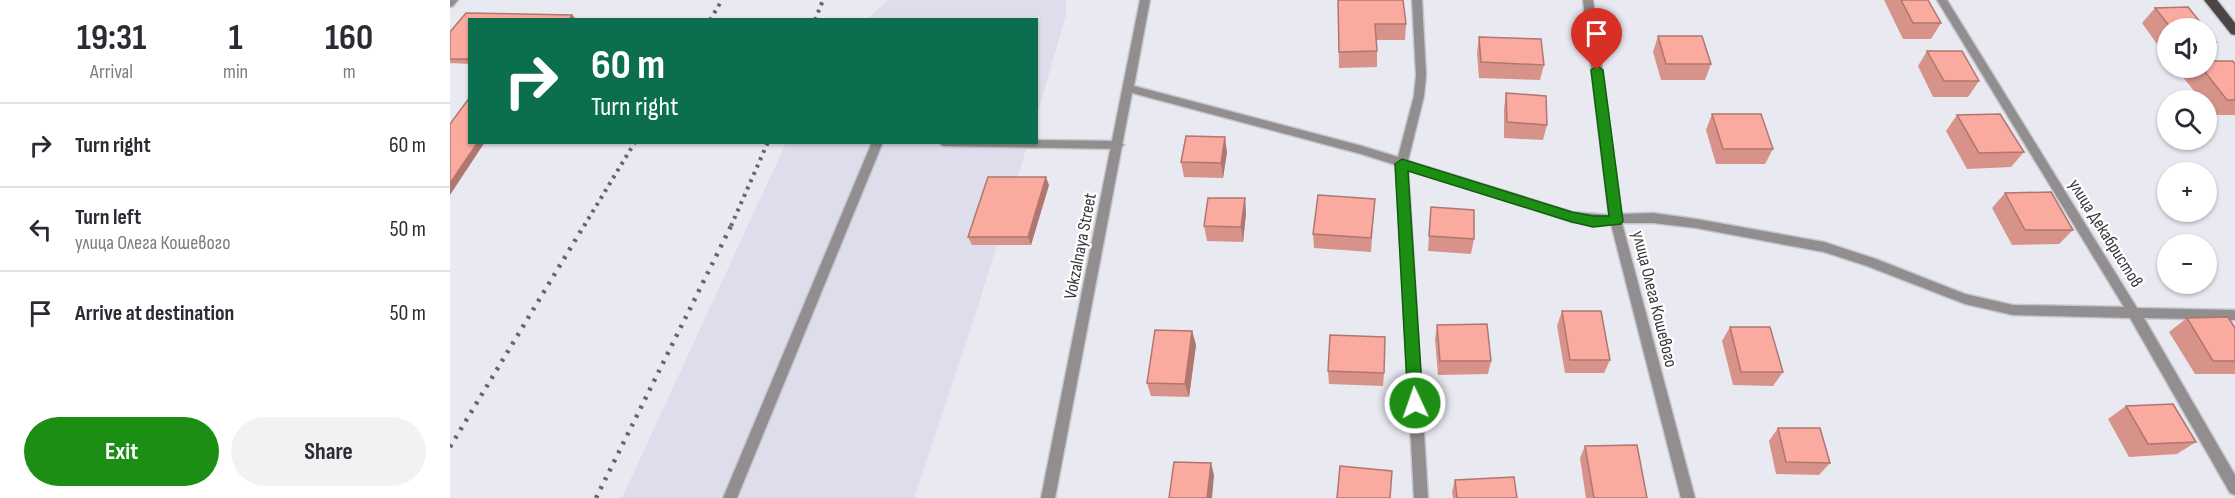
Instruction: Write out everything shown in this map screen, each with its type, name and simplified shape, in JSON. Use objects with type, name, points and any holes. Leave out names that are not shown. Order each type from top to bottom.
[{"type":"main road","points":[[2210,0],[2235,31]]},
{"type":"street","points":[[450,4],[453,0]]},
{"type":"street","name":"Vokzalnaya Street","points":[[1048,498],[1145,0]]},
{"type":"street","points":[[1417,0],[1421,75],[1419,96],[1402,164],[1421,498]]},
{"type":"street","name":"улица Олега Кошевого","points":[[1588,0],[1616,221],[1688,498]]},
{"type":"street","name":"улица Декабристов","points":[[1942,0],[2134,313],[2235,488]]},
{"type":"street","points":[[1128,88],[1362,150],[1593,222],[1637,217],[1753,232],[1826,248],[1881,265],[1967,300],[1991,307],[2013,310],[2235,315]]},
{"type":"street","points":[[730,498],[877,144]]},
{"type":"street","points":[[1038,144],[1118,145]]},
{"type":"shaded area","points":[[888,0],[1066,0],[1066,15],[1038,112],[1038,18],[868,18]]},
{"type":"shaded area","points":[[786,144],[1028,144],[979,303],[914,498],[622,498]]},
{"type":"building","points":[[1338,0],[1403,0],[1406,24],[1375,24],[1377,51],[1339,52]]},
{"type":"building","points":[[1901,0],[1928,0],[1941,23],[1913,23]]},
{"type":"building","points":[[2188,7],[2197,18],[2163,18],[2155,8]]},
{"type":"building","points":[[466,13],[572,15],[570,18],[468,18],[468,59],[450,59],[450,32]]},
{"type":"building","points":[[1658,36],[1702,36],[1711,64],[1666,64]]},
{"type":"building","points":[[1479,37],[1541,39],[1544,65],[1481,62]]},
{"type":"building","points":[[1927,51],[1962,51],[1979,81],[1944,81]]},
{"type":"building","points":[[2217,61],[2233,61],[2235,64],[2235,100],[2227,100],[2210,78],[2217,78]]},
{"type":"building","points":[[1506,93],[1546,96],[1547,125],[1507,122]]},
{"type":"building","points":[[468,100],[468,144],[477,144],[450,183],[450,124]]},
{"type":"building","points":[[1712,114],[1761,114],[1773,149],[1723,149]]},
{"type":"building","points":[[2000,114],[2024,152],[1979,153],[1957,115]]},
{"type":"building","points":[[1186,136],[1225,137],[1221,163],[1181,162]]},
{"type":"building","points":[[988,177],[1046,177],[1028,237],[968,237]]},
{"type":"building","points":[[2051,192],[2073,230],[2025,230],[2005,193]]},
{"type":"building","points":[[1318,195],[1375,199],[1371,238],[1313,234]]},
{"type":"building","points":[[1208,198],[1245,198],[1241,227],[1204,226]]},
{"type":"building","points":[[1431,207],[1474,210],[1474,239],[1429,236]]},
{"type":"building","points":[[1562,311],[1601,311],[1610,360],[1570,360]]},
{"type":"building","points":[[2228,317],[2235,328],[2235,361],[2213,361],[2187,318]]},
{"type":"building","points":[[1487,324],[1491,361],[1440,361],[1437,325]]},
{"type":"building","points":[[1730,327],[1770,327],[1783,372],[1741,372]]},
{"type":"building","points":[[1155,330],[1192,331],[1185,384],[1147,383]]},
{"type":"building","points":[[1330,335],[1385,337],[1384,373],[1328,371]]},
{"type":"building","points":[[2173,404],[2196,442],[2148,444],[2126,406]]},
{"type":"building","points":[[1778,428],[1820,428],[1830,463],[1786,462]]},
{"type":"building","points":[[1637,445],[1647,498],[1594,498],[1585,446]]},
{"type":"building","points":[[1174,462],[1211,463],[1207,498],[1169,498]]},
{"type":"building","points":[[1340,466],[1392,471],[1390,498],[1337,498]]},
{"type":"building","points":[[1514,477],[1517,498],[1457,498],[1455,480]]},
{"type":"railway","points":[[711,18],[722,0]]},
{"type":"railway","points":[[816,18],[823,0]]},
{"type":"railway","points":[[584,226],[634,144]]},
{"type":"railway","points":[[731,226],[767,144]]},
{"type":"railway","points":[[450,447],[585,224]]},
{"type":"railway","points":[[596,498],[732,224]]},
{"type":"route","points":[[1415,403],[1402,164],[1572,217],[1593,222],[1616,221],[1597,70]]}]
